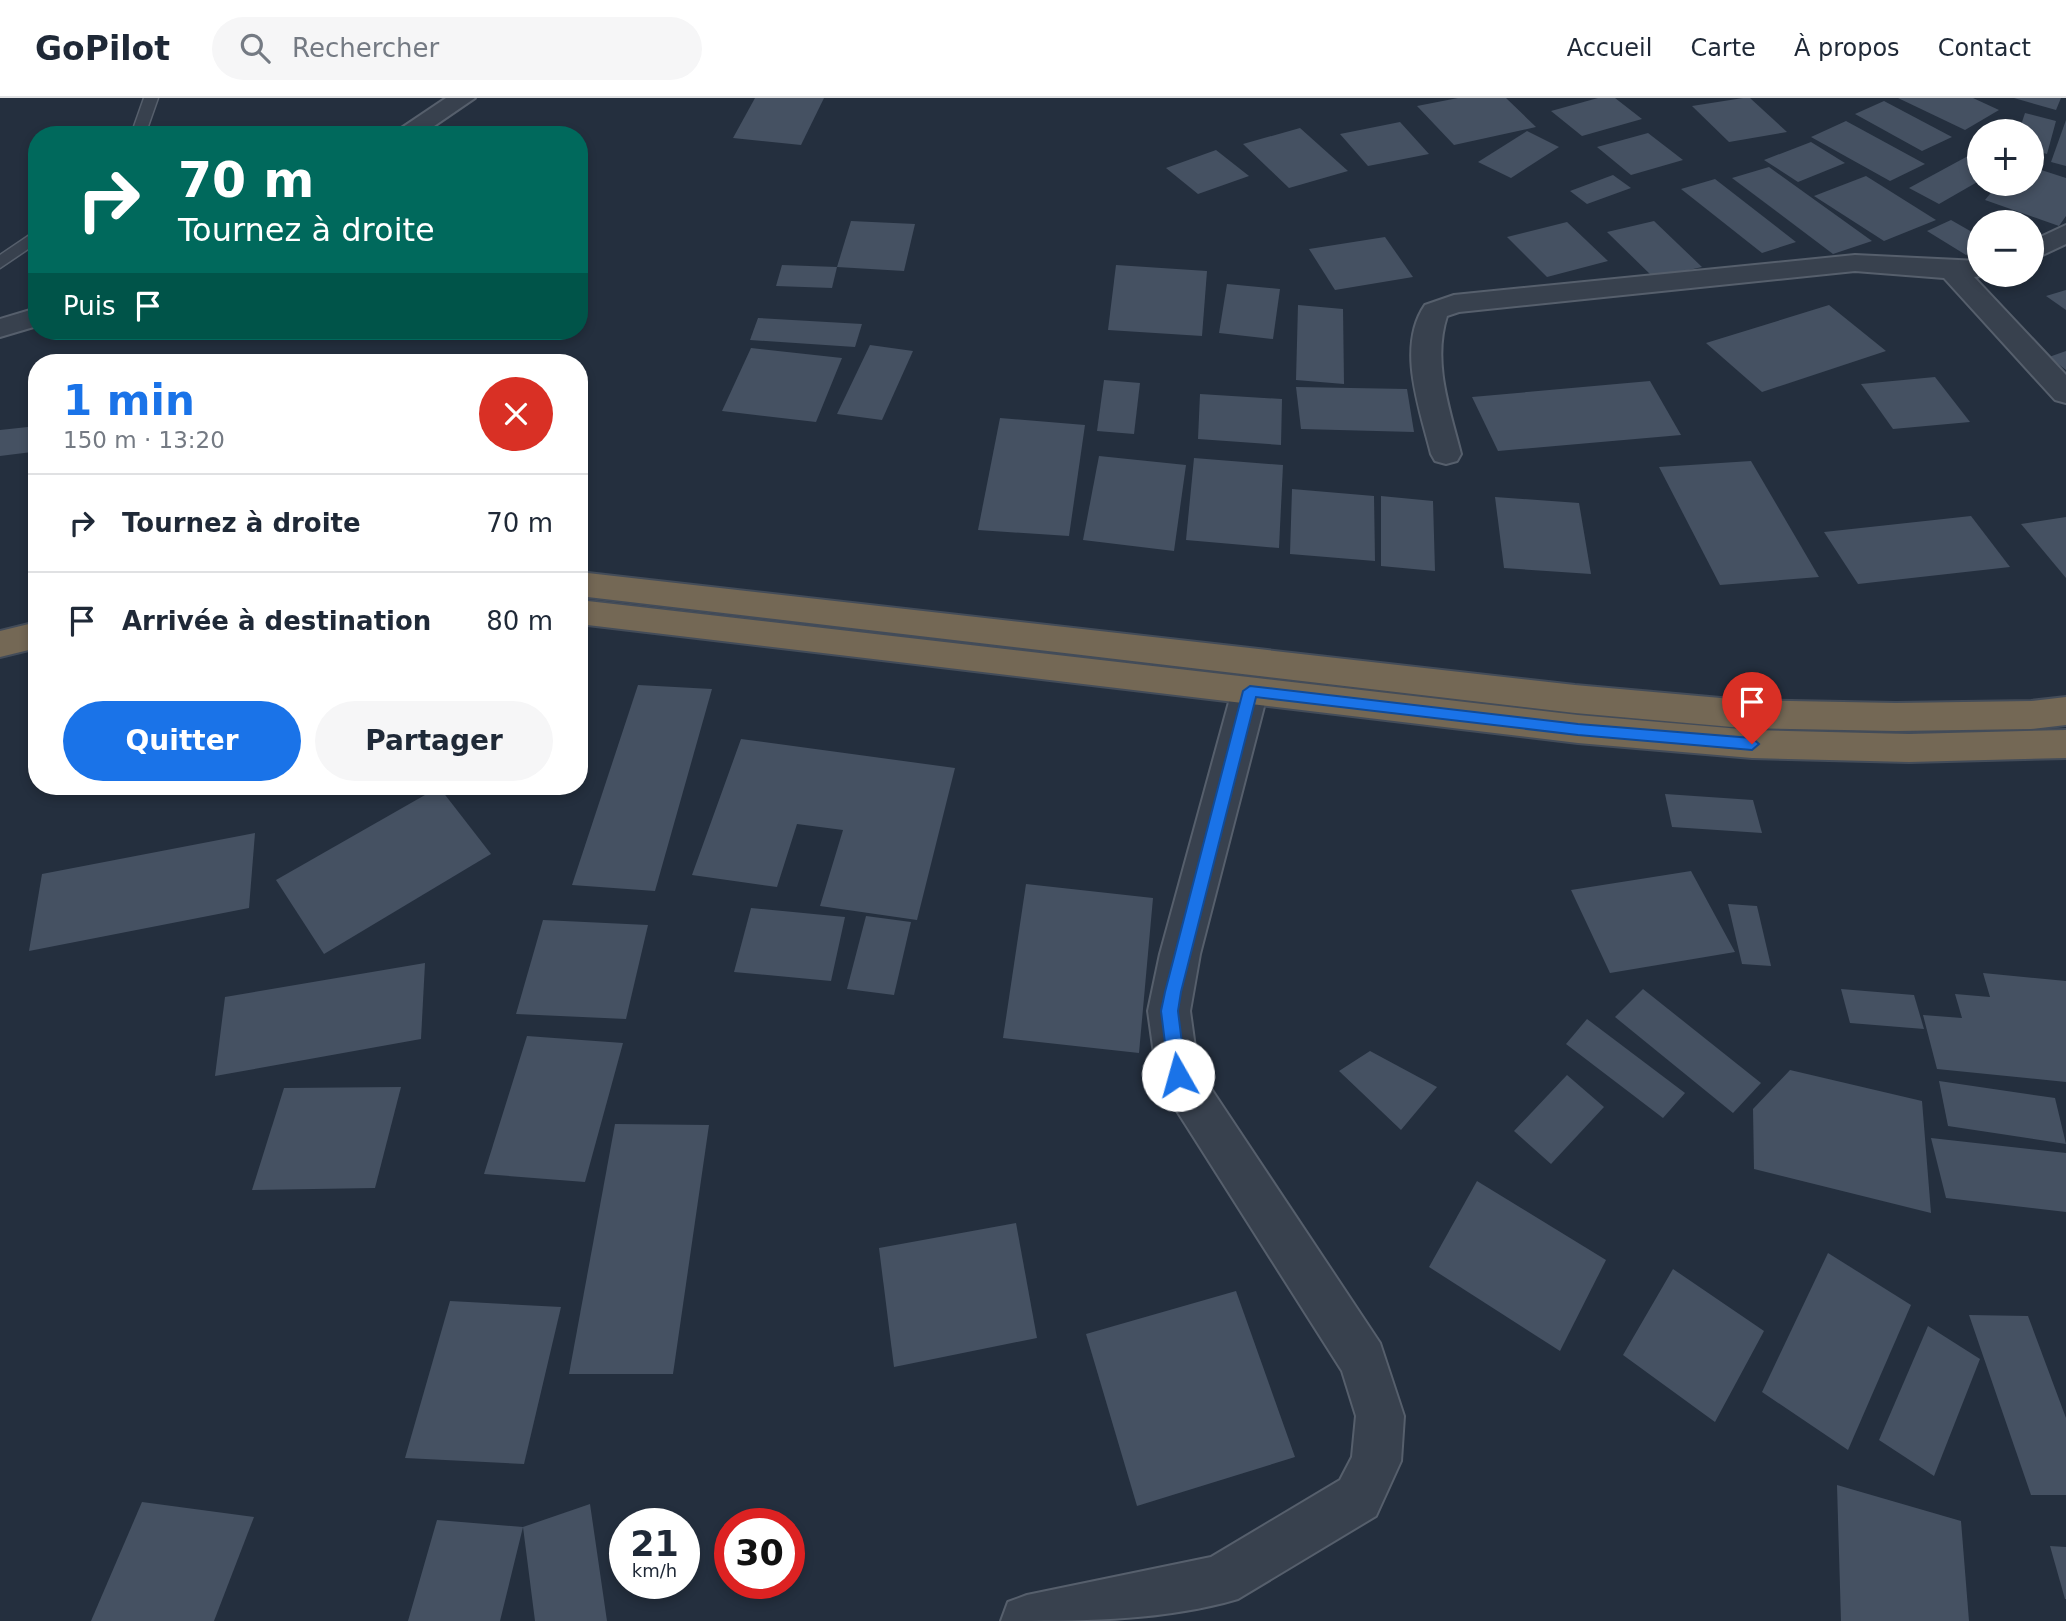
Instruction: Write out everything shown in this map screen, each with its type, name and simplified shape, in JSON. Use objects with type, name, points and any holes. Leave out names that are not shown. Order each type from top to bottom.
[{"type":"highway","points":[[588,585],[1250,691],[1578,729],[1752,744],[1909,748],[2066,744]]},
{"type":"highway","points":[[0,618],[28,612]]},
{"type":"highway","points":[[588,613],[895,634],[1743,714],[1896,717],[2031,715],[2066,711]]},
{"type":"highway","points":[[0,644],[28,637]]},
{"type":"street","points":[[418,126],[463,98]]},
{"type":"street","points":[[2044,245],[2066,233]]},
{"type":"street","points":[[1446,454],[1427,365],[1427,329],[1435,311],[1454,304],[1855,263],[1966,270],[2066,393]]},
{"type":"street","points":[[0,328],[28,320]]},
{"type":"street","points":[[1027,1621],[1220,1581],[1358,1497],[1376,1461],[1380,1416],[1363,1360],[1178,1075],[1170,1011],[1180,954],[1250,691]]},
{"type":"lane","points":[[141,126],[151,98]]},
{"type":"lane","points":[[0,262],[28,242]]},
{"type":"building","points":[[755,98],[824,98],[801,145],[733,138]]},
{"type":"building","points":[[1458,98],[1506,98],[1536,127],[1454,145],[1417,106]]},
{"type":"building","points":[[1598,98],[1615,98],[1642,119],[1582,136],[1551,111]]},
{"type":"building","points":[[1750,98],[1787,132],[1729,142],[1692,106]]},
{"type":"building","points":[[1898,98],[1973,98],[1999,110],[1984,119],[1967,119],[1965,130]]},
{"type":"building","points":[[2014,98],[2061,98],[2056,110]]},
{"type":"building","points":[[1884,101],[1952,137],[1922,151],[1855,114]]},
{"type":"building","points":[[2025,113],[2056,121],[2047,154],[2044,153],[2044,119],[2023,119]]},
{"type":"building","points":[[2066,120],[2066,166],[2051,162]]},
{"type":"building","points":[[1846,121],[1925,164],[1890,181],[1811,137]]},
{"type":"building","points":[[1400,122],[1429,154],[1368,166],[1340,134]]},
{"type":"building","points":[[1300,128],[1348,171],[1289,188],[1243,144]]},
{"type":"building","points":[[1527,131],[1559,147],[1511,178],[1478,162]]},
{"type":"building","points":[[1648,133],[1683,160],[1631,175],[1597,147]]},
{"type":"building","points":[[1811,142],[1845,163],[1798,182],[1764,160]]},
{"type":"building","points":[[1216,150],[1249,176],[1198,194],[1166,168]]},
{"type":"building","points":[[1967,157],[1967,188],[1939,204],[1909,188]]},
{"type":"building","points":[[1769,167],[1872,241],[1833,254],[1732,178]]},
{"type":"building","points":[[2044,171],[2066,178],[2066,216],[2059,226],[2044,221],[2044,210],[2013,210],[1985,200],[1988,196],[2044,196]]},
{"type":"building","points":[[1613,175],[1631,188],[1587,204],[1570,191]]},
{"type":"building","points":[[1866,176],[1936,220],[1884,241],[1814,196]]},
{"type":"building","points":[[1715,179],[1796,242],[1762,253],[1681,189]]},
{"type":"building","points":[[1951,220],[1967,229],[1967,254],[1966,255],[1927,231]]},
{"type":"building","points":[[851,221],[915,224],[904,271],[837,267]]},
{"type":"building","points":[[1654,221],[1702,267],[1654,278],[1607,232]]},
{"type":"building","points":[[1567,222],[1608,261],[1547,277],[1507,237]]},
{"type":"building","points":[[1385,237],[1413,277],[1335,290],[1309,249]]},
{"type":"building","points":[[782,265],[837,267],[832,288],[776,286]]},
{"type":"building","points":[[1116,265],[1207,271],[1202,336],[1108,330]]},
{"type":"building","points":[[1227,284],[1280,289],[1273,339],[1219,333]]},
{"type":"building","points":[[2066,290],[2066,310],[2046,296]]},
{"type":"building","points":[[1298,305],[1343,309],[1344,384],[1296,380]]},
{"type":"building","points":[[1829,305],[1886,351],[1762,392],[1706,343]]},
{"type":"building","points":[[758,318],[862,324],[855,347],[750,340]]},
{"type":"building","points":[[870,345],[913,351],[882,420],[837,414]]},
{"type":"building","points":[[751,348],[842,358],[816,422],[722,411]]},
{"type":"building","points":[[2066,351],[2066,370],[2049,357]]},
{"type":"building","points":[[1935,377],[1970,422],[1893,429],[1861,384]]},
{"type":"building","points":[[1104,380],[1140,383],[1134,434],[1097,431]]},
{"type":"building","points":[[1650,381],[1681,435],[1498,451],[1472,397]]},
{"type":"building","points":[[1296,387],[1407,389],[1414,432],[1301,429]]},
{"type":"building","points":[[1200,394],[1282,399],[1281,445],[1198,439]]},
{"type":"building","points":[[1000,418],[1085,425],[1069,536],[978,530]]},
{"type":"building","points":[[28,427],[28,452],[0,456],[0,430]]},
{"type":"building","points":[[1099,456],[1186,465],[1174,551],[1083,540]]},
{"type":"building","points":[[1194,458],[1283,465],[1279,548],[1186,540]]},
{"type":"building","points":[[1751,461],[1819,577],[1720,585],[1659,467]]},
{"type":"building","points":[[1292,489],[1374,496],[1375,561],[1290,554]]},
{"type":"building","points":[[1381,496],[1433,501],[1435,571],[1381,566]]},
{"type":"building","points":[[1495,497],[1579,503],[1591,574],[1504,568]]},
{"type":"building","points":[[1971,516],[2010,567],[1858,584],[1824,532]]},
{"type":"building","points":[[2066,517],[2066,578],[2021,524]]},
{"type":"building","points":[[638,685],[712,689],[655,891],[572,885]]},
{"type":"building","points":[[741,739],[955,768],[917,920],[820,906],[843,830],[797,824],[777,887],[692,875]]},
{"type":"building","points":[[1665,794],[1753,800],[1762,833],[1672,827]]},
{"type":"building","points":[[425,795],[445,795],[491,854],[324,954],[276,880]]},
{"type":"building","points":[[255,833],[249,908],[29,951],[42,874]]},
{"type":"building","points":[[1691,871],[1735,952],[1610,973],[1571,890]]},
{"type":"building","points":[[1026,884],[1153,898],[1139,1053],[1003,1038]]},
{"type":"building","points":[[1728,904],[1757,906],[1771,966],[1742,964]]},
{"type":"building","points":[[751,908],[845,917],[831,981],[734,972]]},
{"type":"building","points":[[866,916],[911,922],[894,995],[847,989]]},
{"type":"building","points":[[543,920],[648,925],[626,1019],[516,1014]]},
{"type":"building","points":[[425,963],[421,1039],[215,1076],[225,997]]},
{"type":"building","points":[[1983,973],[2066,981],[2066,1082],[1937,1069],[1923,1015],[1962,1018],[1955,994],[1990,997]]},
{"type":"building","points":[[1643,989],[1761,1083],[1733,1113],[1615,1017]]},
{"type":"building","points":[[1841,989],[1914,995],[1924,1029],[1850,1023]]},
{"type":"building","points":[[1587,1019],[1685,1093],[1663,1118],[1566,1044]]},
{"type":"building","points":[[527,1036],[623,1043],[585,1182],[484,1174]]},
{"type":"building","points":[[1370,1051],[1437,1087],[1401,1130],[1339,1071]]},
{"type":"building","points":[[1790,1070],[1922,1101],[1931,1213],[1754,1169],[1753,1109]]},
{"type":"building","points":[[1567,1075],[1604,1107],[1551,1164],[1514,1131]]},
{"type":"building","points":[[1939,1081],[2055,1098],[2066,1144],[1948,1126]]},
{"type":"building","points":[[401,1087],[375,1188],[252,1190],[284,1088]]},
{"type":"building","points":[[615,1124],[709,1125],[673,1374],[569,1374]]},
{"type":"building","points":[[1931,1138],[2066,1153],[2066,1212],[1946,1198]]},
{"type":"building","points":[[1477,1181],[1606,1260],[1560,1351],[1429,1267]]},
{"type":"building","points":[[1016,1223],[1037,1338],[894,1367],[879,1248]]},
{"type":"building","points":[[1828,1253],[1911,1305],[1848,1450],[1762,1392]]},
{"type":"building","points":[[1673,1269],[1764,1331],[1715,1422],[1623,1355]]},
{"type":"building","points":[[1236,1291],[1295,1457],[1137,1506],[1086,1334]]},
{"type":"building","points":[[450,1301],[561,1307],[524,1464],[405,1458]]},
{"type":"building","points":[[1969,1315],[2028,1316],[2066,1418],[2066,1495],[2031,1495]]},
{"type":"building","points":[[1928,1326],[1980,1359],[1934,1476],[1879,1440]]},
{"type":"building","points":[[1837,1485],[1961,1521],[1969,1621],[1841,1621]]},
{"type":"building","points":[[142,1502],[254,1517],[214,1621],[91,1621]]},
{"type":"building","points":[[590,1504],[607,1621],[535,1621],[523,1527]]},
{"type":"building","points":[[437,1520],[523,1527],[500,1621],[408,1621]]},
{"type":"building","points":[[2050,1546],[2066,1547],[2066,1599],[2065,1599]]},
{"type":"route","points":[[1178,1075],[1170,1011],[1180,954],[1250,691],[1578,729],[1752,744]]}]
